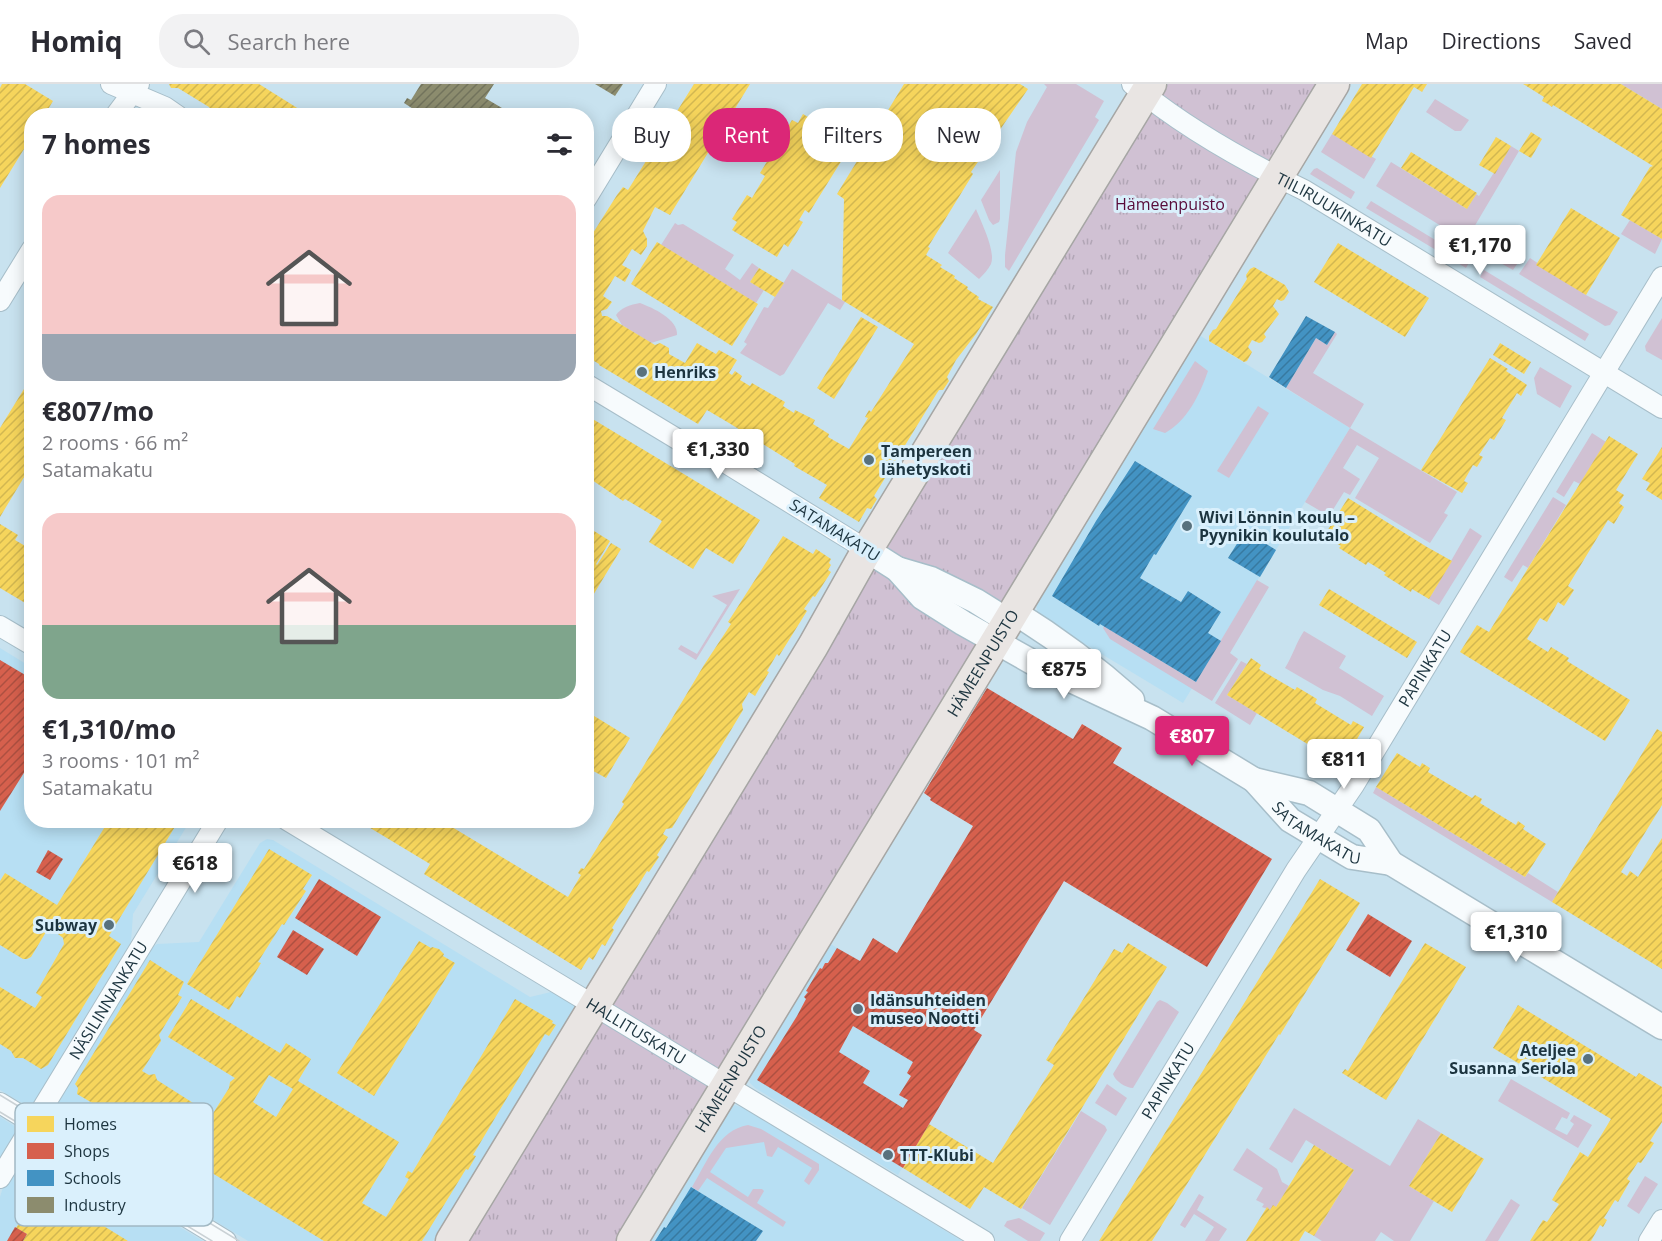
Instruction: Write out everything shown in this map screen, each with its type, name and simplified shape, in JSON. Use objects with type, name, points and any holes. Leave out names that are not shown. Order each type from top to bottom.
[{"type":"main road","name":"HÄMEENPUISTO","points":[[632,1241],[1334,84]]},
{"type":"main road","points":[[451,1241],[813,646],[867,550],[1142,87]]},
{"type":"street","points":[[111,84],[135,88],[166,108]]},
{"type":"street","points":[[594,187],[656,84]]},
{"type":"street","name":"TIILIRUUKINKATU","points":[[1142,87],[1159,107],[1304,190],[1662,408]]},
{"type":"street","points":[[121,108],[135,88]]},
{"type":"street","points":[[0,301],[24,262]]},
{"type":"street","name":"PAPINKATU","points":[[1070,1241],[1296,870],[1354,784],[1662,277]]},
{"type":"street","name":"SATAMAKATU","points":[[594,389],[687,445],[713,455],[897,569],[922,597],[1006,625],[1049,634],[1098,669],[1152,718]]},
{"type":"street","name":"SATAMAKATU","points":[[1006,625],[1032,662],[1152,718],[1254,780],[1290,820],[1352,857],[1392,863],[1662,1026]]},
{"type":"street","points":[[0,626],[24,640]]},
{"type":"street","name":"SATAMAKATU","points":[[1254,780],[1309,793],[1369,830],[1392,863]]},
{"type":"street","name":"NÄSILINNANKATU","points":[[46,1103],[213,828]]},
{"type":"street","name":"HALLITUSKATU","points":[[300,828],[984,1241]]},
{"type":"street","points":[[0,1103],[15,1113]]},
{"type":"street","name":"NÄSILINNANKATU","points":[[0,1178],[15,1153]]},
{"type":"street","points":[[1649,1241],[1662,1220]]},
{"type":"street","points":[[201,1226],[226,1241]]},
{"type":"shaded area","name":"Wivi Lönnin koulu – Pyynikin koulutalo","points":[[1199,335],[1350,428],[1183,703],[1045,620],[1039,616],[1036,606]]},
{"type":"shaded area","points":[[0,648],[24,663],[24,828],[186,828],[133,914],[131,942],[63,1053],[64,1060],[38,1103],[22,1103],[0,1090]]},
{"type":"shaded area","points":[[267,839],[273,840],[530,997],[551,992],[577,1009],[566,1034],[553,1042],[433,1241],[248,1241],[213,1220],[213,1103],[54,1103],[76,1067],[81,1065],[153,947],[157,944],[199,942],[260,843]]},
{"type":"shaded area","points":[[829,943],[982,1035],[898,1175],[750,1083],[749,1077]]},
{"type":"shaded area","points":[[735,1105],[962,1241],[649,1241],[729,1109]]},
{"type":"shaded area","points":[[0,1117],[15,1126],[15,1140],[0,1165]]},
{"type":"shaded area","points":[[15,1167],[15,1226],[178,1226],[203,1241],[0,1241],[0,1197]]},
{"type":"green space","points":[[1044,84],[1076,84],[1104,101],[1095,117],[1099,120],[1009,271],[1005,267],[1005,255],[1016,152],[1027,122],[1047,87]]},
{"type":"green space","name":"Hämeenpuisto","points":[[1168,84],[1318,84],[616,1241],[465,1241],[1141,124]]},
{"type":"green space","points":[[1621,84],[1662,84],[1662,109]]},
{"type":"green space","points":[[1435,99],[1469,120],[1461,131],[1455,131],[1426,112]]},
{"type":"green space","points":[[1332,134],[1376,159],[1364,179],[1321,152]]},
{"type":"green space","points":[[1511,146],[1519,151],[1467,239],[1479,247],[1477,248],[1376,186],[1391,162],[1467,209],[1476,194],[1479,196]]},
{"type":"green space","points":[[1317,168],[1355,192],[1351,199],[1310,174]]},
{"type":"green space","points":[[1000,170],[1000,219],[993,225],[981,200]]},
{"type":"green space","points":[[1371,201],[1470,261],[1466,268],[1366,208]]},
{"type":"green space","points":[[976,209],[987,236],[992,258],[990,266],[979,279],[948,253]]},
{"type":"green space","points":[[1630,220],[1662,239],[1655,254],[1621,234]]},
{"type":"green space","points":[[675,223],[683,224],[734,255],[725,269],[740,280],[752,263],[759,268],[750,282],[764,290],[756,303],[661,245]]},
{"type":"green space","points":[[1500,241],[1524,254],[1513,270],[1490,257]]},
{"type":"green space","points":[[1530,258],[1586,295],[1618,312],[1610,325],[1605,326],[1519,274]]},
{"type":"green space","points":[[792,269],[845,302],[840,310],[828,303],[784,374],[780,376],[740,353],[747,344],[744,342],[764,307],[768,308]]},
{"type":"green space","points":[[1484,270],[1589,334],[1585,341],[1480,277]]},
{"type":"green space","points":[[640,303],[669,319],[677,335],[651,343],[622,325],[616,315],[626,307]]},
{"type":"green space","points":[[1662,318],[1662,360],[1646,351],[1645,346]]},
{"type":"green space","points":[[1335,332],[1337,334],[1313,373],[1364,404],[1350,428],[1286,388],[1316,338],[1327,345]]},
{"type":"green space","points":[[1195,361],[1208,371],[1192,406],[1173,428],[1165,433],[1153,429]]},
{"type":"green space","points":[[1540,367],[1572,386],[1560,408],[1537,394],[1534,378]]},
{"type":"green space","points":[[1258,406],[1269,413],[1229,478],[1217,471]]},
{"type":"green space","points":[[1350,428],[1457,492],[1444,513],[1448,515],[1430,543],[1355,498],[1379,458],[1357,445],[1343,468],[1360,479],[1350,495],[1344,492],[1329,516],[1305,502]]},
{"type":"green space","points":[[1592,433],[1606,442],[1580,484],[1574,481],[1564,497],[1556,492]]},
{"type":"green space","points":[[1553,497],[1566,505],[1528,568],[1523,565],[1512,582],[1504,577]]},
{"type":"green space","points":[[1470,528],[1482,536],[1439,605],[1429,599]]},
{"type":"green space","points":[[1257,580],[1269,587],[1230,653],[1238,659],[1212,701],[1110,639],[1103,628],[1104,626],[1196,682]]},
{"type":"green space","points":[[740,589],[696,660],[678,649],[681,645],[697,654],[727,605],[712,596]]},
{"type":"green space","points":[[1304,631],[1346,656],[1339,668],[1384,696],[1372,716],[1340,696],[1323,690],[1285,668]]},
{"type":"green space","points":[[1241,661],[1247,664],[1227,695],[1257,713],[1250,725],[1215,703]]},
{"type":"green space","points":[[1376,787],[1525,877],[1528,873],[1558,892],[1552,902],[1373,793]]},
{"type":"green space","points":[[1160,1000],[1179,1012],[1133,1088],[1127,1087],[1118,1082],[1113,1074]]},
{"type":"green space","points":[[1511,1079],[1570,1113],[1567,1119],[1562,1117],[1555,1129],[1567,1135],[1574,1124],[1570,1121],[1574,1115],[1592,1125],[1578,1148],[1498,1101]]},
{"type":"green space","points":[[1107,1084],[1127,1098],[1116,1116],[1095,1103]]},
{"type":"green space","points":[[1294,1108],[1390,1166],[1418,1119],[1441,1133],[1409,1186],[1434,1201],[1410,1241],[1394,1241],[1381,1232],[1375,1241],[1322,1241],[1314,1236],[1354,1170],[1306,1140],[1292,1163],[1269,1149]]},
{"type":"green space","points":[[1081,1111],[1105,1126],[1107,1130],[1050,1225],[1022,1208]]},
{"type":"green space","points":[[748,1125],[761,1129],[819,1164],[819,1170],[809,1185],[804,1181],[812,1168],[778,1147],[772,1157],[767,1156],[764,1142],[726,1148],[710,1172],[748,1197],[753,1189],[762,1189],[764,1191],[757,1203],[786,1222],[783,1227],[707,1178],[698,1191],[692,1187],[721,1141],[738,1128]]},
{"type":"green space","points":[[1247,1148],[1277,1169],[1282,1182],[1289,1186],[1276,1207],[1270,1210],[1262,1207],[1264,1204],[1256,1200],[1263,1188],[1233,1170]]},
{"type":"green space","points":[[1645,1176],[1658,1184],[1639,1214],[1627,1206]]},
{"type":"green space","points":[[1199,1194],[1204,1197],[1197,1210],[1227,1229],[1219,1241],[1205,1241],[1214,1227],[1194,1214],[1185,1228],[1180,1225]]},
{"type":"green space","points":[[1511,1199],[1520,1205],[1498,1241],[1485,1241]]},
{"type":"green space","points":[[1019,1218],[1045,1233],[1040,1241],[1028,1241],[1004,1226],[1007,1221]]},
{"type":"building: Homes","points":[[2,84],[25,84],[53,101],[49,108],[24,108],[24,149],[0,188],[0,88]]},
{"type":"building: Homes","points":[[169,84],[259,84],[297,108],[210,108],[178,88],[171,88]]},
{"type":"building: Homes","points":[[694,84],[750,84],[735,108],[703,108],[703,161],[670,215],[655,207],[643,231],[647,239],[647,246],[641,255],[632,249],[622,265],[631,270],[625,282],[615,276],[603,296],[612,302],[607,309],[601,311],[602,316],[607,316],[655,345],[660,343],[669,348],[669,354],[685,363],[697,343],[716,354],[719,350],[737,360],[729,373],[732,375],[735,371],[742,376],[740,380],[750,386],[752,383],[785,402],[783,406],[794,413],[795,410],[815,420],[813,424],[829,434],[828,437],[849,449],[868,418],[865,417],[869,410],[871,412],[914,344],[842,300],[844,199],[837,194],[856,162],[903,162],[903,108],[889,108],[904,84],[1020,84],[1028,89],[1001,128],[1001,108],[915,108],[915,162],[978,162],[971,172],[973,174],[928,247],[930,248],[926,255],[968,287],[967,289],[979,297],[978,299],[993,307],[956,360],[947,377],[949,381],[943,390],[937,393],[874,496],[877,499],[871,509],[867,508],[859,522],[819,498],[827,485],[729,423],[707,410],[698,424],[594,361],[594,231],[623,187],[628,190],[645,162],[691,162],[691,108],[679,108]]},
{"type":"building: Homes","points":[[1362,84],[1427,84],[1422,92],[1414,87],[1371,158],[1332,134]]},
{"type":"building: Homes","points":[[1523,84],[1621,84],[1662,109],[1662,239],[1621,215],[1650,167],[1653,166],[1553,105],[1552,107],[1542,101],[1544,97]]},
{"type":"building: Homes","points":[[802,116],[802,162],[841,162],[809,213],[805,210],[799,220],[803,222],[788,247],[784,244],[777,257],[732,230],[737,222],[732,219],[747,195],[752,198],[765,176],[760,173],[767,162],[790,162],[790,123],[792,120],[798,123]]},
{"type":"building: Homes","points":[[1531,132],[1542,139],[1531,158],[1519,151]]},
{"type":"building: Homes","points":[[1496,137],[1511,146],[1495,174],[1479,165]]},
{"type":"building: Homes","points":[[1411,152],[1477,193],[1467,209],[1401,168]]},
{"type":"building: Homes","points":[[1571,208],[1620,238],[1586,295],[1536,265]]},
{"type":"building: Homes","points":[[657,242],[758,304],[732,346],[631,284]]},
{"type":"building: Homes","points":[[1338,243],[1429,298],[1405,337],[1314,282]]},
{"type":"building: Homes","points":[[1254,267],[1285,285],[1289,292],[1284,300],[1277,299],[1273,306],[1279,314],[1264,334],[1266,337],[1262,342],[1252,340],[1248,347],[1252,352],[1244,362],[1209,341],[1209,336],[1216,329],[1247,279],[1246,275]]},
{"type":"building: Homes","points":[[759,268],[784,283],[775,297],[750,282]]},
{"type":"building: Homes","points":[[861,317],[878,327],[834,399],[817,388]]},
{"type":"building: Homes","points":[[1500,343],[1531,362],[1524,374],[1493,355]]},
{"type":"building: Homes","points":[[1490,358],[1527,385],[1521,396],[1517,393],[1502,418],[1506,420],[1494,440],[1490,438],[1479,455],[1483,457],[1477,467],[1473,465],[1464,481],[1468,483],[1462,493],[1421,470]]},
{"type":"building: Homes","points":[[24,389],[24,477],[0,517],[0,428]]},
{"type":"building: Homes","points":[[594,420],[760,520],[733,564],[706,548],[693,569],[649,542],[662,521],[625,499],[623,501],[594,481]]},
{"type":"building: Homes","points":[[1609,436],[1638,454],[1616,490],[1624,495],[1619,503],[1624,507],[1614,524],[1608,520],[1568,586],[1574,590],[1564,606],[1558,602],[1547,622],[1540,618],[1527,639],[1548,652],[1551,647],[1569,658],[1567,661],[1630,700],[1605,741],[1460,652],[1477,625],[1489,632]]},
{"type":"building: Homes","points":[[1662,447],[1662,500],[1646,490],[1650,483],[1642,479]]},
{"type":"building: Homes","points":[[1348,498],[1452,561],[1429,599],[1412,589],[1411,592],[1368,562],[1366,565],[1324,536]]},
{"type":"building: Homes","points":[[0,524],[18,535],[15,540],[24,545],[24,602],[0,588]]},
{"type":"building: Homes","points":[[594,531],[610,541],[597,565],[611,543],[621,549],[594,594]]},
{"type":"building: Homes","points":[[783,536],[813,554],[816,549],[831,559],[828,570],[831,572],[815,597],[813,596],[804,609],[807,611],[779,656],[777,654],[755,696],[749,692],[742,704],[743,710],[672,828],[666,829],[663,834],[668,837],[657,855],[659,857],[649,872],[647,871],[612,928],[614,930],[605,946],[602,944],[593,960],[589,957],[581,970],[424,874],[430,864],[370,828],[454,828],[568,897],[581,875],[578,873],[581,868],[584,869],[624,804],[622,802],[731,624],[728,622]]},
{"type":"building: Homes","points":[[1329,589],[1417,642],[1407,658],[1319,605]]},
{"type":"building: Homes","points":[[1251,658],[1261,665],[1259,669],[1295,690],[1297,687],[1317,699],[1315,703],[1351,725],[1353,721],[1364,727],[1342,765],[1227,695]]},
{"type":"building: Homes","points":[[594,716],[630,738],[606,778],[594,771]]},
{"type":"building: Homes","points":[[1657,729],[1662,732],[1662,805],[1621,872],[1627,876],[1630,871],[1638,877],[1662,838],[1662,969],[1552,902]]},
{"type":"building: Homes","points":[[1397,753],[1420,767],[1422,763],[1430,768],[1428,772],[1472,798],[1475,795],[1482,799],[1480,803],[1516,825],[1518,821],[1525,826],[1523,829],[1546,844],[1525,877],[1376,787]]},
{"type":"building: Homes","points":[[104,828],[174,828],[109,936],[121,944],[48,1065],[41,1069],[23,1058],[15,1058],[11,1051],[0,1044],[0,987],[35,1008],[42,997],[36,993],[64,944],[63,938],[53,930],[46,932],[31,957],[27,959],[23,959],[0,945],[0,881],[5,873],[57,905]]},
{"type":"building: Homes","points":[[269,849],[312,875],[303,889],[306,891],[258,962],[261,963],[240,998],[237,996],[229,1010],[187,984]]},
{"type":"building: Homes","points":[[1320,879],[1360,903],[1280,1035],[1152,1241],[1099,1241]]},
{"type":"building: Homes","points":[[419,941],[431,948],[439,949],[444,954],[443,956],[455,963],[374,1096],[337,1073]]},
{"type":"building: Homes","points":[[1128,943],[1167,967],[1021,1209],[984,1187],[970,1209],[903,1168],[929,1124],[993,1163],[1054,1065],[1046,1060],[1114,949],[1122,953]]},
{"type":"building: Homes","points":[[1425,943],[1466,967],[1386,1100],[1342,1073],[1345,1069],[1348,1071]]},
{"type":"building: Homes","points":[[150,960],[184,982],[178,995],[182,997],[159,1035],[161,1041],[142,1071],[149,1075],[155,1074],[157,1080],[193,1103],[92,1103],[77,1094],[78,1088],[75,1084]]},
{"type":"building: Homes","points":[[191,999],[280,1053],[286,1043],[311,1059],[298,1081],[399,1142],[362,1203],[386,1217],[409,1179],[405,1177],[408,1171],[412,1173],[515,999],[553,1021],[552,1023],[556,1025],[549,1036],[545,1034],[473,1155],[476,1156],[468,1170],[466,1169],[422,1241],[324,1241],[213,1173],[213,1113],[229,1088],[230,1082],[235,1078],[168,1037]],"holes":[[[269,1075],[293,1089],[276,1117],[253,1102]]]},
{"type":"building: Homes","points":[[1518,1005],[1636,1077],[1639,1073],[1662,1087],[1662,1122],[1650,1141],[1654,1143],[1627,1179],[1630,1181],[1618,1202],[1615,1200],[1604,1218],[1607,1220],[1603,1227],[1600,1225],[1591,1241],[1530,1241],[1543,1220],[1547,1222],[1559,1204],[1552,1200],[1580,1152],[1588,1157],[1611,1119],[1493,1048]]},
{"type":"building: Homes","points":[[1441,1133],[1484,1159],[1452,1212],[1409,1186]]},
{"type":"building: Homes","points":[[1314,1145],[1354,1170],[1314,1236],[1305,1231],[1299,1241],[1246,1241],[1267,1207],[1270,1210],[1273,1205],[1276,1207]]},
{"type":"building: Homes","points":[[17,1226],[104,1226],[128,1241],[23,1241],[27,1234],[16,1228]]},
{"type":"building: Shops","points":[[0,660],[24,674],[24,773],[0,811]]},
{"type":"building: Shops","points":[[987,688],[1073,739],[1082,724],[1122,748],[1113,763],[1272,859],[1207,967],[1064,881],[974,1030],[982,1035],[903,1168],[757,1080],[797,1016],[806,999],[804,997],[808,992],[806,991],[820,968],[822,969],[825,963],[828,963],[837,948],[860,961],[873,938],[897,953],[973,826],[930,800],[931,798],[924,793]],"holes":[[[853,1026],[913,1062],[907,1073],[911,1076],[899,1095],[908,1100],[903,1108],[863,1083],[870,1071],[839,1052]]]},
{"type":"building: Shops","points":[[48,850],[63,859],[50,880],[36,872]]},
{"type":"building: Shops","points":[[319,879],[381,917],[357,956],[295,918]]},
{"type":"building: Shops","points":[[1368,914],[1412,941],[1390,977],[1346,950]]},
{"type":"building: Shops","points":[[293,930],[324,949],[307,975],[277,957]]},
{"type":"building: Shops","points":[[15,1227],[27,1234],[23,1241],[7,1241]]},
{"type":"building: Schools","points":[[1306,316],[1335,332],[1327,345],[1316,338],[1286,388],[1269,377]]},
{"type":"building: Schools","points":[[1135,461],[1192,496],[1140,578],[1181,602],[1188,591],[1221,612],[1208,633],[1221,641],[1196,682],[1052,596]]},
{"type":"building: Schools","points":[[1245,531],[1276,550],[1260,577],[1228,558]]},
{"type":"building: Schools","points":[[691,1187],[763,1231],[756,1241],[655,1241],[664,1227],[666,1228]]},
{"type":"building: Industry","points":[[421,84],[494,84],[485,98],[502,108],[412,108],[404,103],[407,98],[411,100]]},
{"type":"building: Industry","points":[[595,84],[623,84],[615,96]]},
{"type":"tram line","points":[[0,1095],[15,1104]]},
{"type":"tram line","points":[[0,1112],[15,1121]]},
{"type":"tram line","points":[[213,1225],[239,1241]]},
{"type":"tram line","points":[[187,1226],[212,1241]]},
{"type":"place","name":"Henriks","points":[[642,372]]},
{"type":"place","name":"Tampereen lähetyskoti","points":[[869,460]]},
{"type":"place","name":"Wivi Lönnin koulu – Pyynikin koulutalo","points":[[1187,526]]},
{"type":"place","name":"Subway","points":[[109,925]]},
{"type":"place","name":"Idänsuhteiden museo Nootti","points":[[858,1009]]},
{"type":"place","name":"Ateljee Susanna Seriola","points":[[1588,1059]]},
{"type":"place","name":"TTT-Klubi","points":[[888,1155]]}]
